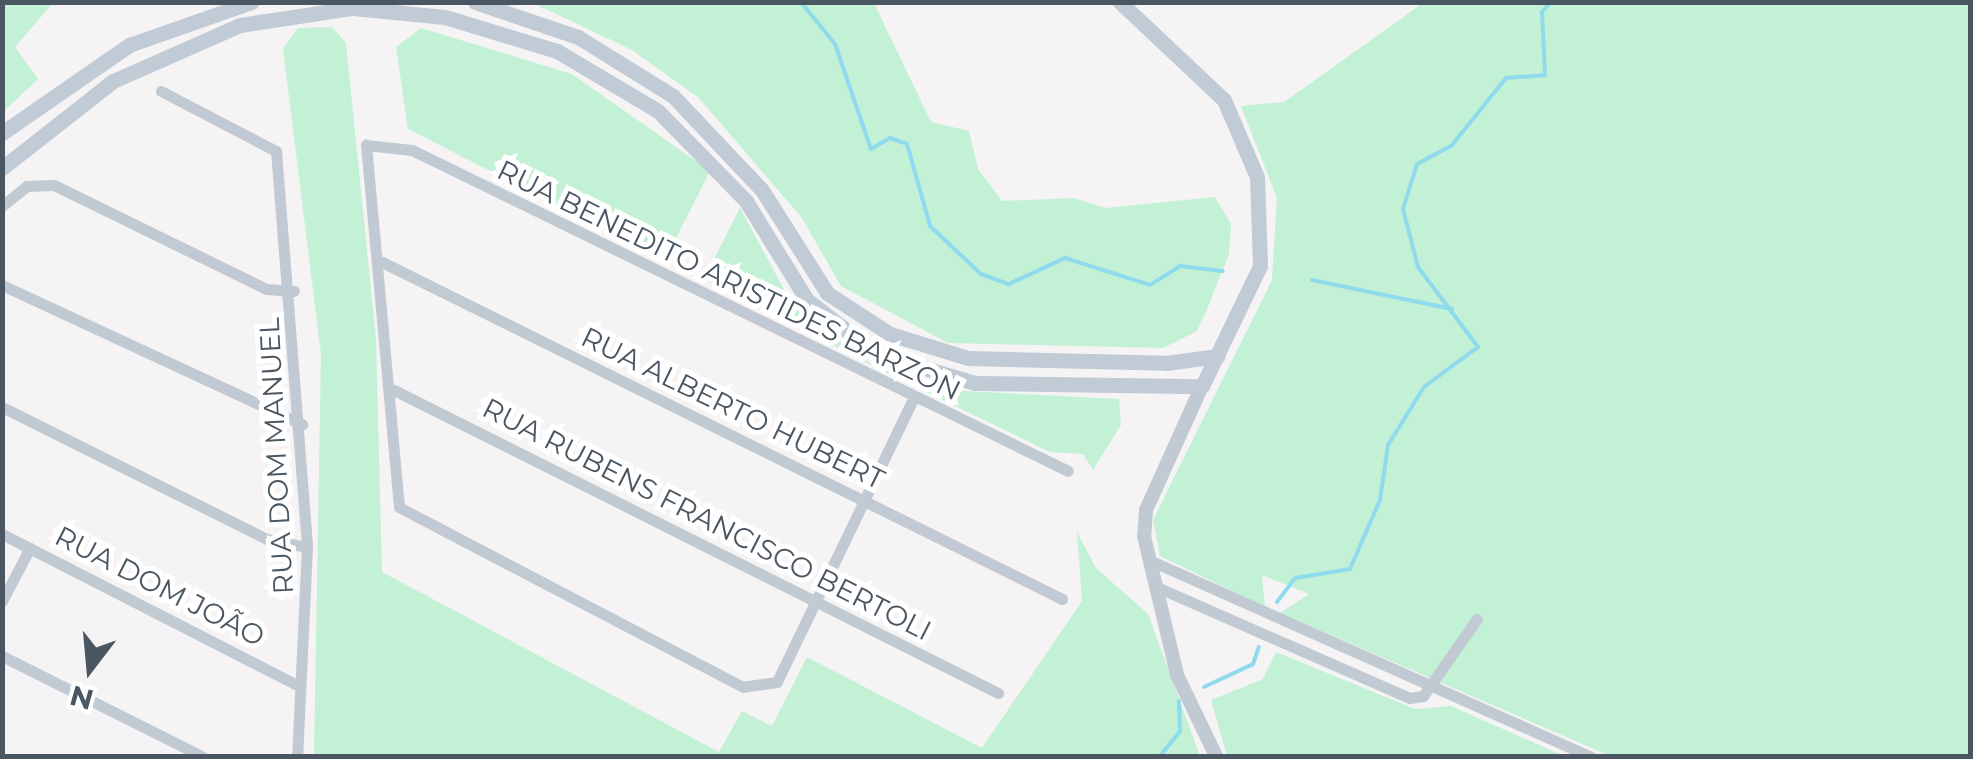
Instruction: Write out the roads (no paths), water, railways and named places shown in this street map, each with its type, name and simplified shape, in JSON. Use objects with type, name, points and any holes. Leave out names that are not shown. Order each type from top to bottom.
[{"type":"main road","points":[[474,2],[578,36],[673,96],[762,190],[827,293],[873,325],[938,354],[1166,363],[1218,356]]},
{"type":"main road","points":[[2,168],[112,81],[240,24],[352,5],[375,6],[500,30],[557,51],[658,111],[746,200],[807,300],[877,354],[975,383],[1163,389],[1202,386],[1260,266],[1258,177],[1224,100],[1120,2]]},
{"type":"main road","points":[[249,4],[261,20]]},
{"type":"main road","points":[[240,24],[249,4]]},
{"type":"main road","points":[[2,133],[129,45],[249,4]]},
{"type":"street","name":"RUA DOM MANUEL","points":[[161,91],[276,151],[294,291],[307,547],[306,656],[295,684],[297,756]]},
{"type":"street","name":"RUA BENEDITO ARISTIDES BARZON","points":[[382,262],[366,144],[412,150],[913,399],[1068,471]]},
{"type":"street","points":[[2,206],[38,183],[266,289],[294,291]]},
{"type":"street","points":[[382,262],[394,390],[396,496],[408,519],[743,687],[777,682],[913,399]]},
{"type":"street","name":"RUA ALBERTO HUBERT","points":[[382,262],[1062,600]]},
{"type":"street","points":[[2,285],[302,424]]},
{"type":"street","points":[[1163,389],[1166,363]]},
{"type":"street","points":[[1202,386],[1146,510],[1149,560],[1159,588],[1177,675],[1216,756]]},
{"type":"street","name":"RUA RUBENS FRANCISCO BERTOLI","points":[[394,390],[998,693]]},
{"type":"street","points":[[2,407],[267,539],[307,547]]},
{"type":"street","name":"RUA DOM JOÃO","points":[[2,534],[295,684]]},
{"type":"street","points":[[2,601],[30,548]]},
{"type":"street","points":[[1149,560],[1590,756]]},
{"type":"street","points":[[1159,588],[1410,698],[1430,687],[1476,619]]},
{"type":"street","points":[[2,656],[202,756]]},
{"type":"waterway","points":[[801,2],[835,44],[871,149],[890,138],[907,144],[930,226],[981,274],[1009,284],[1065,258],[1150,285],[1180,266],[1223,271]]},
{"type":"waterway","points":[[1277,602],[1295,578],[1350,569],[1380,500],[1388,445],[1424,387],[1478,347],[1418,267],[1403,209],[1417,164],[1452,145],[1506,78],[1545,75],[1542,12],[1551,2]]},
{"type":"waterway","points":[[1312,280],[1452,309]]},
{"type":"waterway","points":[[1204,687],[1253,664],[1259,647]]},
{"type":"waterway","points":[[1160,756],[1180,731],[1179,701]]}]
